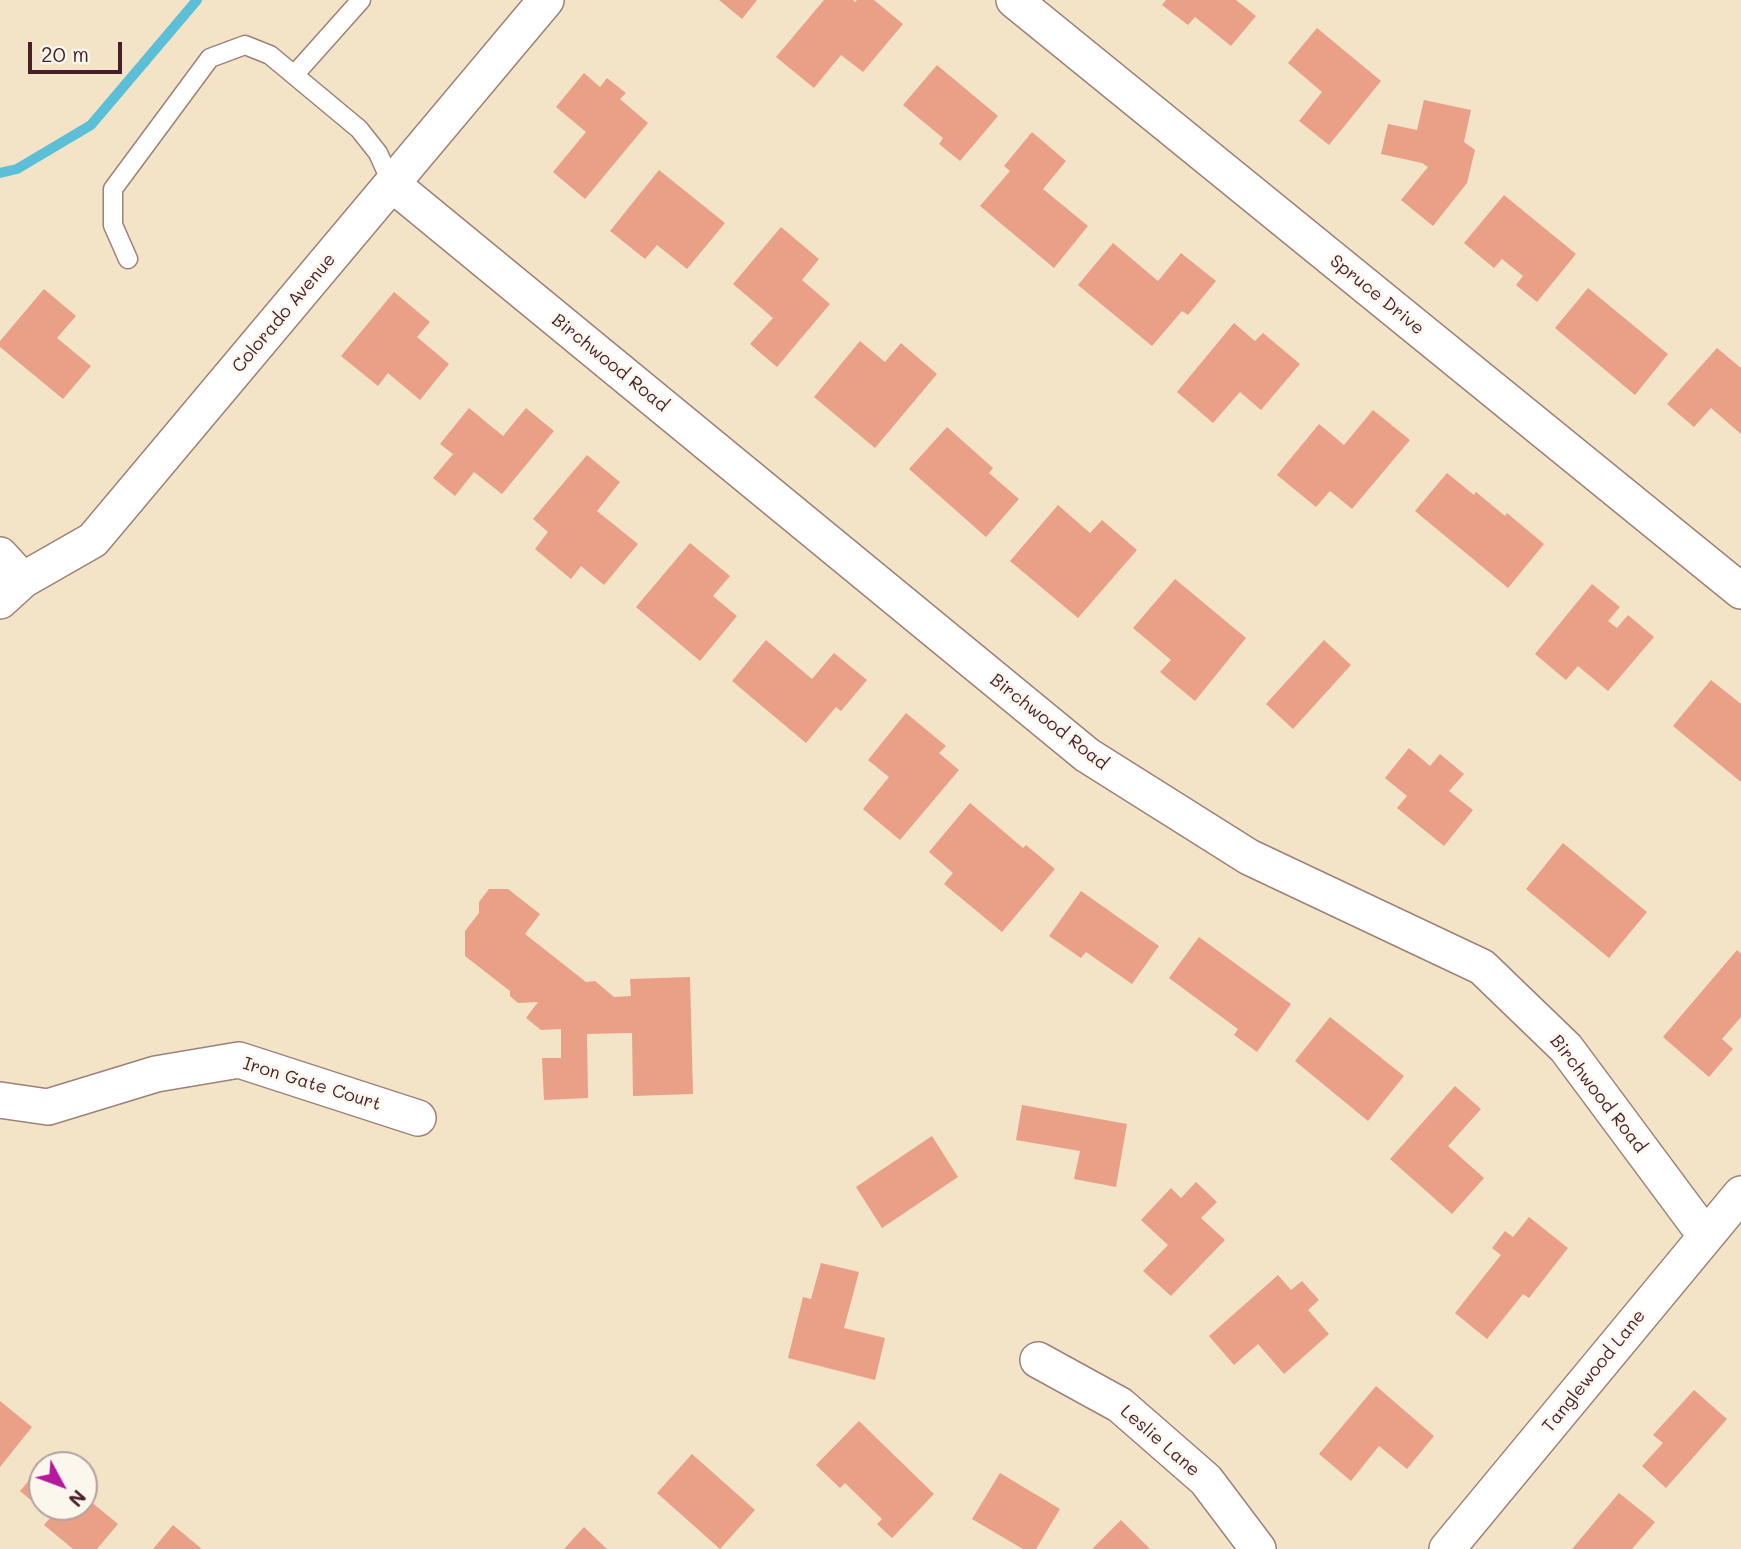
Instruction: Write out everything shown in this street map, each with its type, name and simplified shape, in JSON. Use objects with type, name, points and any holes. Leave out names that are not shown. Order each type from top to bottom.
[{"type":"street","name":"Colorado Avenue","points":[[8,579],[93,540],[546,0]]},
{"type":"street","name":"Spruce Drive","points":[[1014,0],[1741,591]]},
{"type":"street","name":"Birchwood Road","points":[[392,184],[1087,755],[1249,857],[1482,967],[1566,1048],[1705,1235]]},
{"type":"street","name":"Iron Gate Court","points":[[0,1100],[48,1107],[156,1074],[239,1060],[418,1118]]},
{"type":"street","name":"Tanglewood Lane","points":[[1447,1549],[1741,1194]]},
{"type":"street","name":"Leslie Lane","points":[[1038,1360],[1120,1405],[1206,1480],[1258,1549]]},
{"type":"lane","points":[[295,74],[361,0]]},
{"type":"lane","points":[[128,259],[113,226],[113,190],[210,58],[245,45],[270,55],[359,129],[378,153],[392,184]]},
{"type":"building","points":[[719,0],[757,0],[742,19]]},
{"type":"building","points":[[824,0],[874,0],[903,24],[863,72],[841,55],[814,88],[776,57]]},
{"type":"building","points":[[1166,0],[1236,0],[1256,16],[1231,46],[1195,17],[1188,25],[1162,5]]},
{"type":"building","points":[[1317,28],[1381,81],[1329,145],[1299,121],[1322,92],[1288,63]]},
{"type":"building","points":[[937,65],[998,116],[960,161],[939,144],[943,138],[903,105]]},
{"type":"building","points":[[584,73],[600,87],[607,78],[626,93],[620,99],[648,123],[585,199],[553,172],[586,132],[556,107]]},
{"type":"building","points":[[1424,100],[1471,110],[1464,142],[1475,150],[1467,183],[1433,226],[1401,200],[1428,167],[1422,163],[1381,154],[1388,124],[1417,130]]},
{"type":"building","points":[[1032,132],[1066,161],[1043,189],[1088,226],[1054,268],[980,206],[1010,171],[1004,166]]},
{"type":"building","points":[[659,170],[725,223],[687,269],[657,245],[645,259],[610,231]]},
{"type":"building","points":[[1504,195],[1576,254],[1537,302],[1516,285],[1523,276],[1502,259],[1494,268],[1464,243]]},
{"type":"building","points":[[781,227],[819,259],[802,280],[830,304],[777,367],[750,344],[773,318],[733,284]]},
{"type":"building","points":[[1113,243],[1158,281],[1181,253],[1216,281],[1188,315],[1182,311],[1152,346],[1078,285]]},
{"type":"building","points":[[1588,288],[1668,354],[1635,395],[1555,328]]},
{"type":"building","points":[[44,289],[76,316],[57,338],[91,366],[63,399],[0,347],[0,341]]},
{"type":"building","points":[[394,292],[430,322],[417,337],[449,364],[420,400],[388,373],[378,386],[341,356]]},
{"type":"building","points":[[1234,323],[1255,341],[1263,333],[1300,364],[1261,410],[1240,392],[1213,423],[1177,392]]},
{"type":"building","points":[[860,341],[885,362],[901,343],[937,374],[875,448],[814,397]]},
{"type":"building","points":[[1717,348],[1741,368],[1741,434],[1711,408],[1694,427],[1667,404]]},
{"type":"building","points":[[469,408],[503,436],[526,408],[554,431],[502,494],[474,472],[455,496],[433,478],[453,454],[440,444]]},
{"type":"building","points":[[1373,410],[1410,440],[1352,509],[1330,491],[1316,507],[1277,475],[1319,424],[1344,445]]},
{"type":"building","points":[[947,427],[993,468],[989,473],[1019,499],[986,537],[909,469]]},
{"type":"building","points":[[587,455],[620,482],[597,511],[638,544],[604,585],[581,566],[571,579],[535,549],[548,532],[533,519]]},
{"type":"building","points":[[1447,473],[1505,516],[1507,513],[1544,544],[1508,588],[1415,511]]},
{"type":"building","points":[[1058,505],[1090,533],[1102,520],[1137,550],[1078,618],[1010,561]]},
{"type":"building","points":[[690,543],[730,576],[713,596],[737,616],[700,661],[636,607]]},
{"type":"building","points":[[1175,579],[1246,638],[1195,701],[1160,672],[1171,660],[1133,628]]},
{"type":"building","points":[[1592,584],[1620,607],[1608,621],[1617,628],[1628,615],[1654,637],[1608,691],[1578,666],[1566,680],[1535,654]]},
{"type":"building","points":[[766,640],[812,679],[834,653],[867,680],[841,711],[836,707],[806,743],[732,681]]},
{"type":"building","points":[[1324,640],[1351,665],[1293,729],[1266,704]]},
{"type":"building","points":[[1711,680],[1741,704],[1741,782],[1673,726]]},
{"type":"building","points":[[906,713],[946,746],[939,753],[959,770],[900,840],[863,809],[889,777],[868,760]]},
{"type":"building","points":[[1409,748],[1430,766],[1440,754],[1464,774],[1449,791],[1473,810],[1444,846],[1397,808],[1407,796],[1385,778]]},
{"type":"building","points":[[970,803],[1023,848],[1026,845],[1055,869],[1002,932],[944,884],[953,873],[929,852]]},
{"type":"building","points":[[1563,843],[1647,912],[1609,958],[1526,889]]},
{"type":"building","points":[[489,889],[508,889],[540,914],[525,934],[586,982],[595,981],[614,997],[631,996],[630,979],[690,977],[693,1094],[633,1096],[632,1033],[587,1034],[588,1098],[544,1100],[542,1058],[561,1058],[561,1029],[541,1030],[526,1018],[538,1002],[518,1003],[510,996],[510,991],[465,956],[465,931],[479,913],[479,902]]},
{"type":"building","points":[[1081,891],[1159,946],[1132,984],[1086,952],[1081,958],[1049,936]]},
{"type":"building","points":[[1199,937],[1291,1004],[1257,1052],[1234,1035],[1238,1029],[1169,978]]},
{"type":"building","points":[[1737,950],[1741,954],[1741,1017],[1722,1039],[1733,1049],[1709,1077],[1663,1037]]},
{"type":"building","points":[[1330,1017],[1404,1076],[1368,1121],[1295,1061]]},
{"type":"building","points":[[1455,1086],[1481,1109],[1448,1146],[1484,1178],[1452,1214],[1390,1159]]},
{"type":"building","points":[[1022,1105],[1127,1124],[1116,1187],[1074,1179],[1080,1151],[1016,1140]]},
{"type":"building","points":[[932,1136],[958,1177],[882,1228],[856,1187]]},
{"type":"building","points":[[1196,1182],[1217,1202],[1201,1218],[1225,1240],[1171,1296],[1143,1271],[1168,1245],[1141,1220],[1171,1188],[1181,1198]]},
{"type":"building","points":[[1529,1217],[1568,1248],[1529,1298],[1523,1294],[1487,1339],[1455,1313],[1501,1255],[1492,1248],[1505,1231],[1513,1237]]},
{"type":"building","points":[[821,1263],[859,1272],[844,1328],[885,1338],[875,1380],[788,1358],[803,1297],[811,1299]]},
{"type":"building","points":[[1278,1275],[1291,1290],[1302,1281],[1319,1300],[1308,1310],[1329,1334],[1284,1374],[1258,1344],[1234,1365],[1209,1336]]},
{"type":"building","points":[[1376,1386],[1434,1436],[1407,1469],[1379,1446],[1351,1481],[1319,1454]]},
{"type":"building","points":[[1694,1390],[1727,1419],[1666,1488],[1642,1466],[1663,1443],[1653,1435]]},
{"type":"building","points":[[0,1401],[32,1427],[0,1467]]},
{"type":"building","points":[[859,1421],[934,1494],[892,1538],[877,1524],[882,1519],[845,1483],[840,1488],[816,1465]]},
{"type":"building","points":[[692,1454],[755,1510],[720,1549],[657,1493]]},
{"type":"building","points":[[1000,1473],[1060,1509],[1036,1549],[1023,1549],[972,1519]]},
{"type":"building","points":[[28,1482],[28,1498],[20,1491]]},
{"type":"building","points":[[1619,1493],[1655,1522],[1632,1549],[1572,1549]]},
{"type":"building","points":[[98,1508],[118,1524],[97,1549],[73,1549],[44,1525],[48,1521],[98,1521]]},
{"type":"building","points":[[1121,1520],[1150,1549],[1092,1549]]},
{"type":"building","points":[[173,1525],[202,1549],[153,1549]]},
{"type":"building","points":[[584,1527],[607,1549],[564,1549]]},
{"type":"waterway","points":[[0,173],[17,169],[91,125],[197,0]]}]
